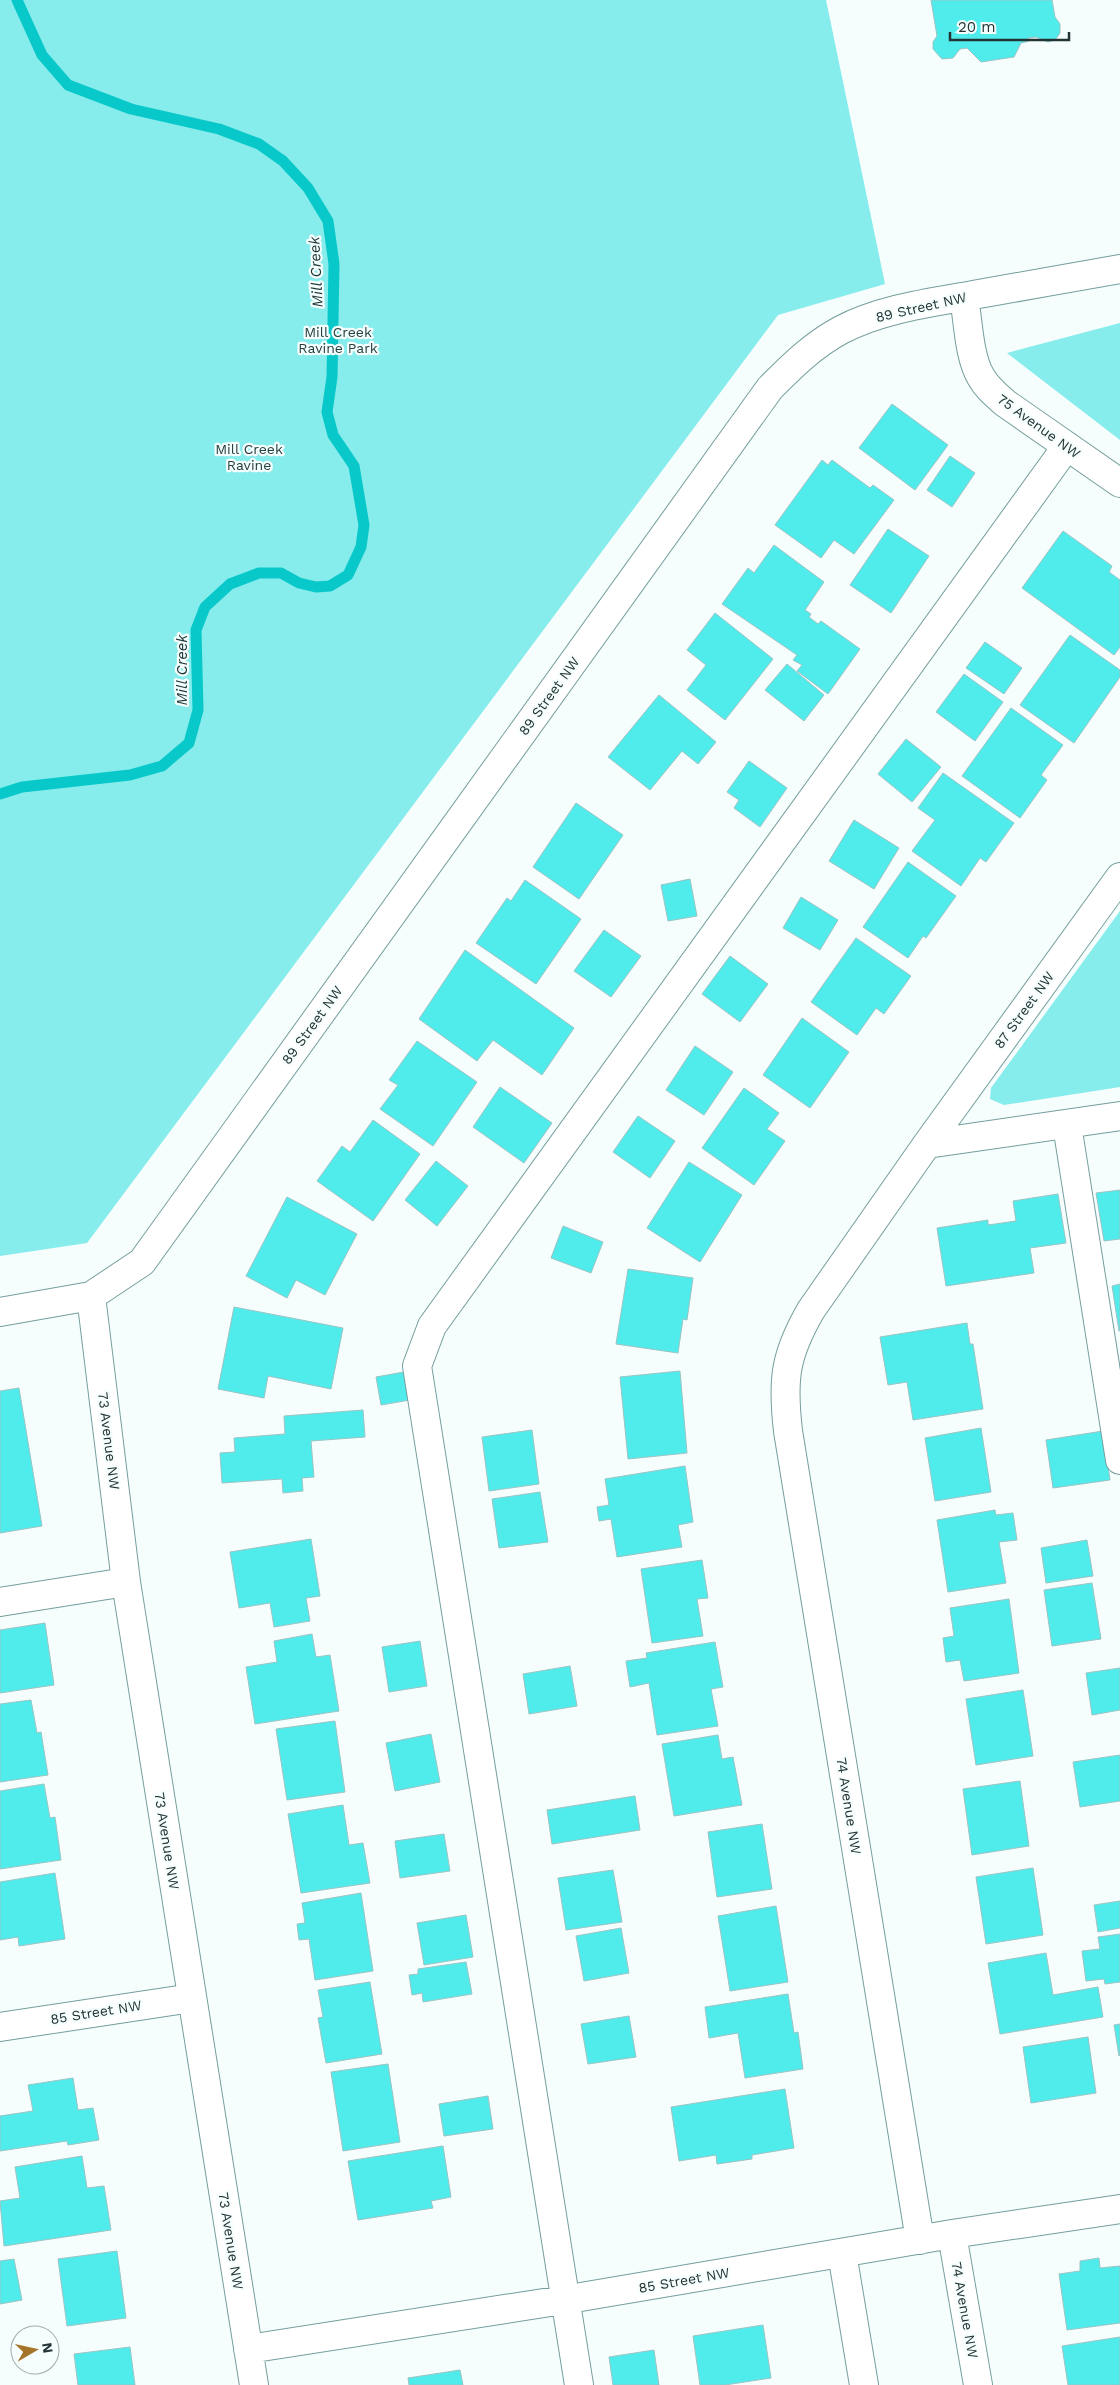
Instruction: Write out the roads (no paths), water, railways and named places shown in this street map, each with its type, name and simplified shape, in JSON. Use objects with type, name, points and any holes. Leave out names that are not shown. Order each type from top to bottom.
[{"type":"street","name":"89 Street NW","points":[[91,1296],[142,1262],[770,388],[818,344],[842,330],[869,318],[913,305],[1120,269]]},
{"type":"street","name":"75 Avenue NW","points":[[964,297],[976,365],[980,376],[990,390],[1005,403],[1120,484]]},
{"type":"street","points":[[578,2385],[417,1366],[432,1326],[1067,446]]},
{"type":"street","name":"87 Street NW","points":[[785,1372],[795,1338],[811,1310],[927,1144],[1120,877]]},
{"type":"street","points":[[927,1144],[1120,1116]]},
{"type":"street","points":[[1067,1125],[1120,1460]]},
{"type":"street","points":[[0,1312],[91,1296]]},
{"type":"street","name":"73 Avenue NW","points":[[91,1296],[126,1582],[254,2385]]},
{"type":"street","name":"74 Avenue NW","points":[[785,1372],[784,1396],[788,1431],[920,2240]]},
{"type":"street","points":[[0,1602],[126,1582]]},
{"type":"street","name":"85 Street NW","points":[[0,2027],[192,1998]]},
{"type":"street","name":"85 Street NW","points":[[248,2349],[564,2300],[952,2234],[1120,2209]]},
{"type":"street","name":"74 Avenue NW","points":[[952,2234],[978,2385]]},
{"type":"street","points":[[842,2253],[864,2385]]},
{"type":"waterway","name":"Mill Creek","points":[[0,794],[22,787],[130,775],[162,766],[189,743],[198,710],[196,630],[205,607],[230,584],[259,573],[281,573],[299,583],[316,587],[330,586],[348,575],[361,547],[364,525],[354,466],[333,435],[327,412],[332,377],[334,264],[328,221],[308,188],[283,161],[259,144],[219,129],[131,109],[68,85],[42,55],[17,0]]},
{"type":"park label","name":"Mill Creek Ravine Park","points":[[338,340]]},
{"type":"park label","name":"Mill Creek Ravine","points":[[249,458]]}]
